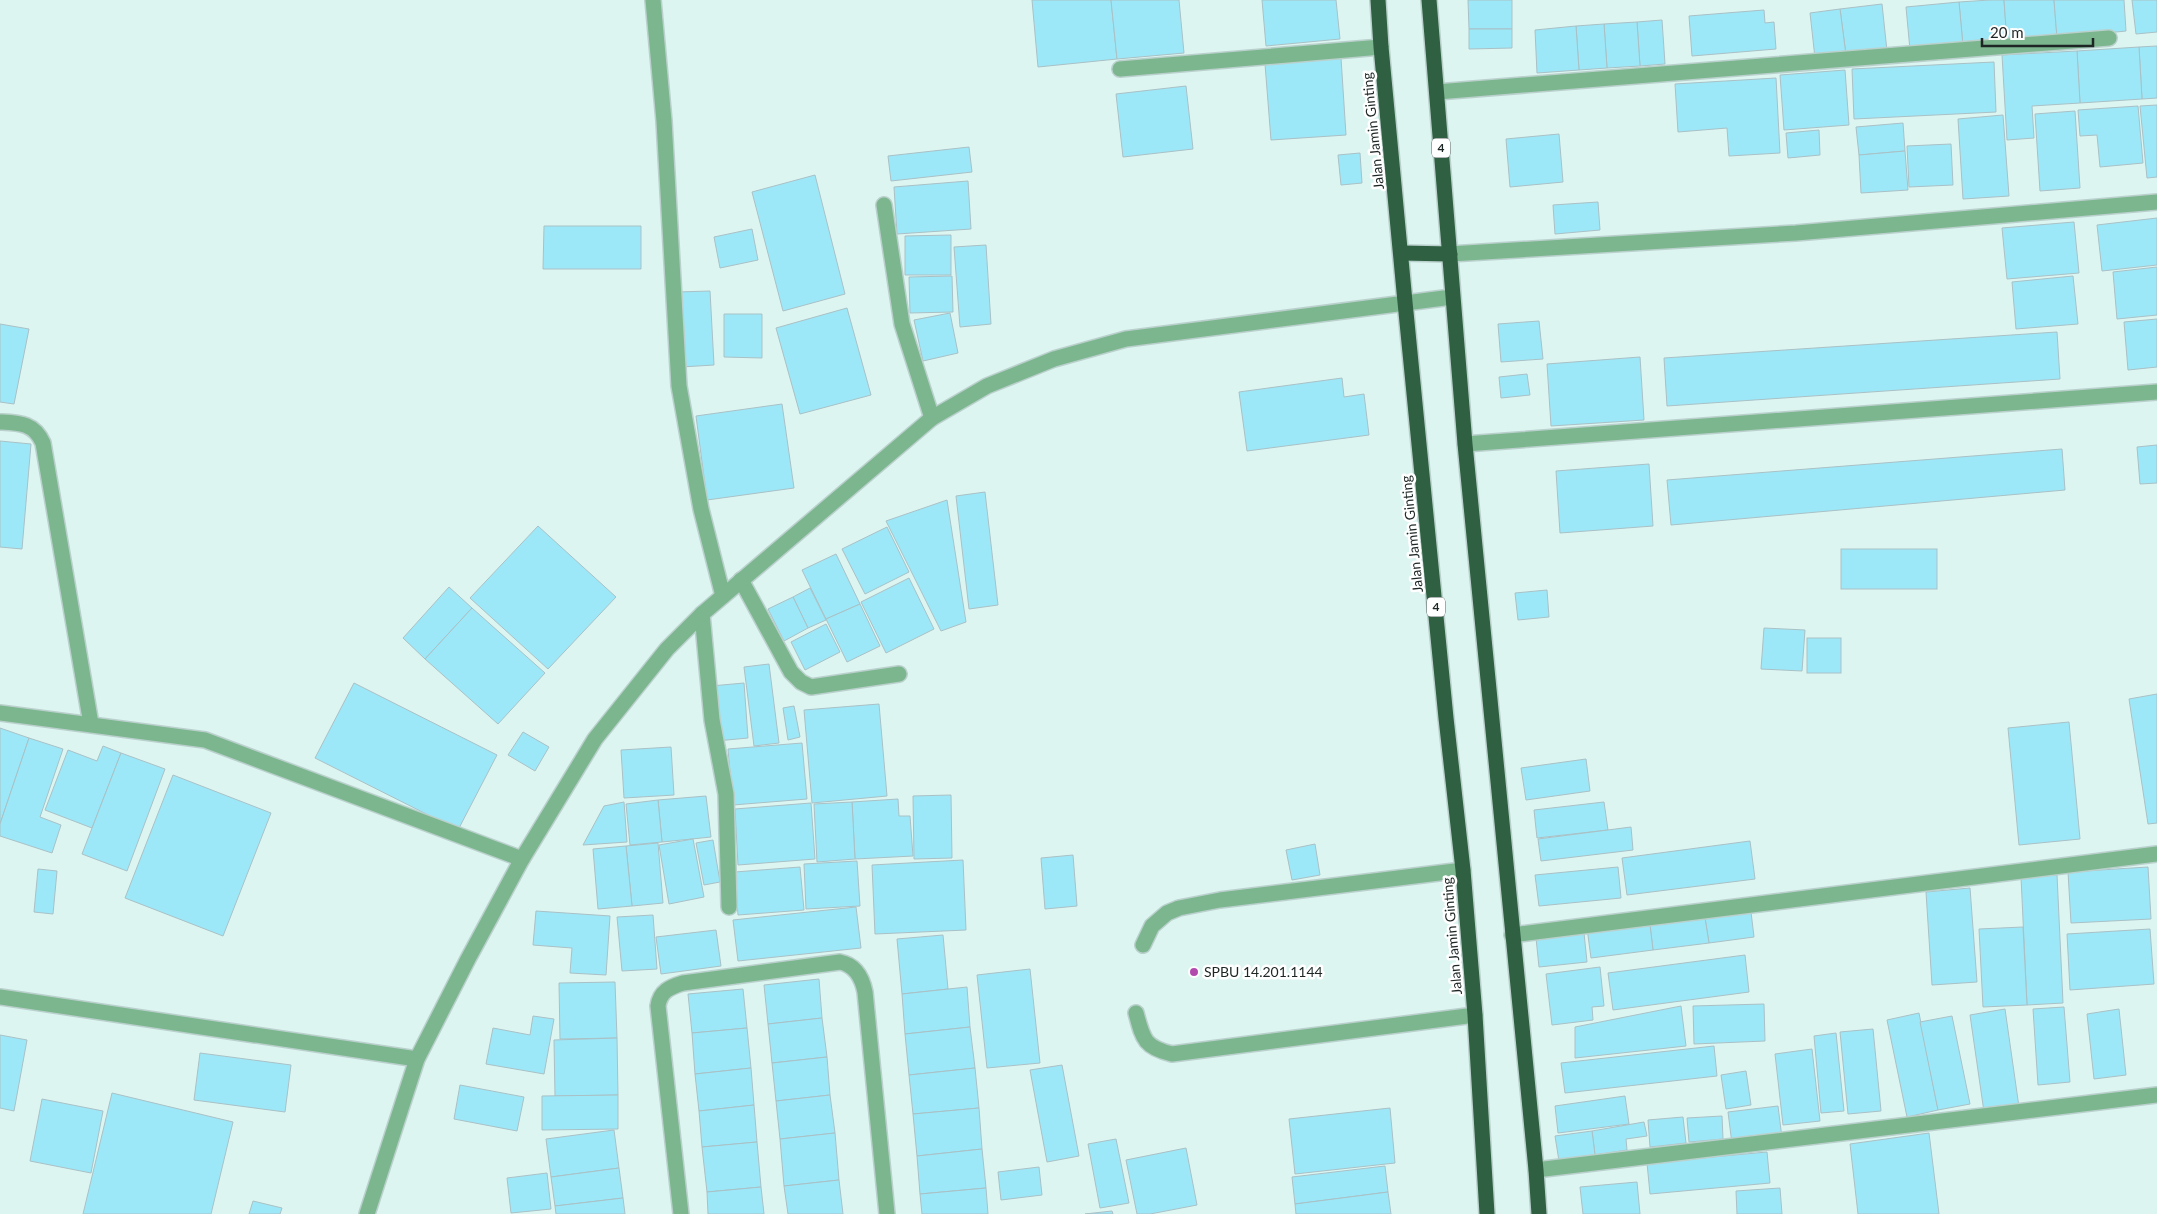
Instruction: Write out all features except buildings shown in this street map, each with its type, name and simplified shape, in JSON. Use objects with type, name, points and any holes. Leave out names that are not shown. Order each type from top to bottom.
[{"type":"highway","name":"Jalan Jamin Ginting","points":[[1378,0],[1405,302],[1463,870],[1488,1214]]},
{"type":"highway","name":"4","points":[[1429,0],[1465,444],[1539,1214]]},
{"type":"highway","points":[[1402,253],[1450,254]]},
{"type":"street","points":[[653,0],[664,121],[680,386],[701,509],[723,596]]},
{"type":"street","points":[[1437,92],[2109,38]]},
{"type":"street","points":[[1120,69],[1381,47]]},
{"type":"street","points":[[1450,254],[1796,233],[2157,202]]},
{"type":"street","points":[[884,205],[902,324],[932,418]]},
{"type":"street","points":[[367,1214],[417,1059],[522,859],[595,738],[667,649],[702,614],[932,418],[996,383],[1054,359],[1126,339],[1452,296]]},
{"type":"street","points":[[1465,444],[2157,392]]},
{"type":"street","points":[[0,422],[27,425],[39,434],[42,443],[91,724]]},
{"type":"street","points":[[741,580],[791,672],[800,682],[811,687],[899,674]]},
{"type":"street","points":[[702,614],[712,720],[726,794],[729,907]]},
{"type":"street","points":[[0,712],[205,740],[522,859]]},
{"type":"street","points":[[1512,935],[2157,854]]},
{"type":"street","points":[[1143,946],[1152,926],[1167,913],[1179,908],[1220,900],[1463,870]]},
{"type":"street","points":[[680,1214],[658,1006],[662,995],[667,989],[684,983],[840,962],[848,964],[854,969],[863,983],[865,992],[887,1214]]},
{"type":"street","points":[[0,997],[417,1059]]},
{"type":"street","points":[[1136,1013],[1142,1037],[1146,1043],[1152,1048],[1172,1054],[1475,1015]]},
{"type":"street","points":[[1536,1170],[2157,1095]]},
{"type":"place","name":"SPBU 14.201.1144","points":[[1194,972]]}]
